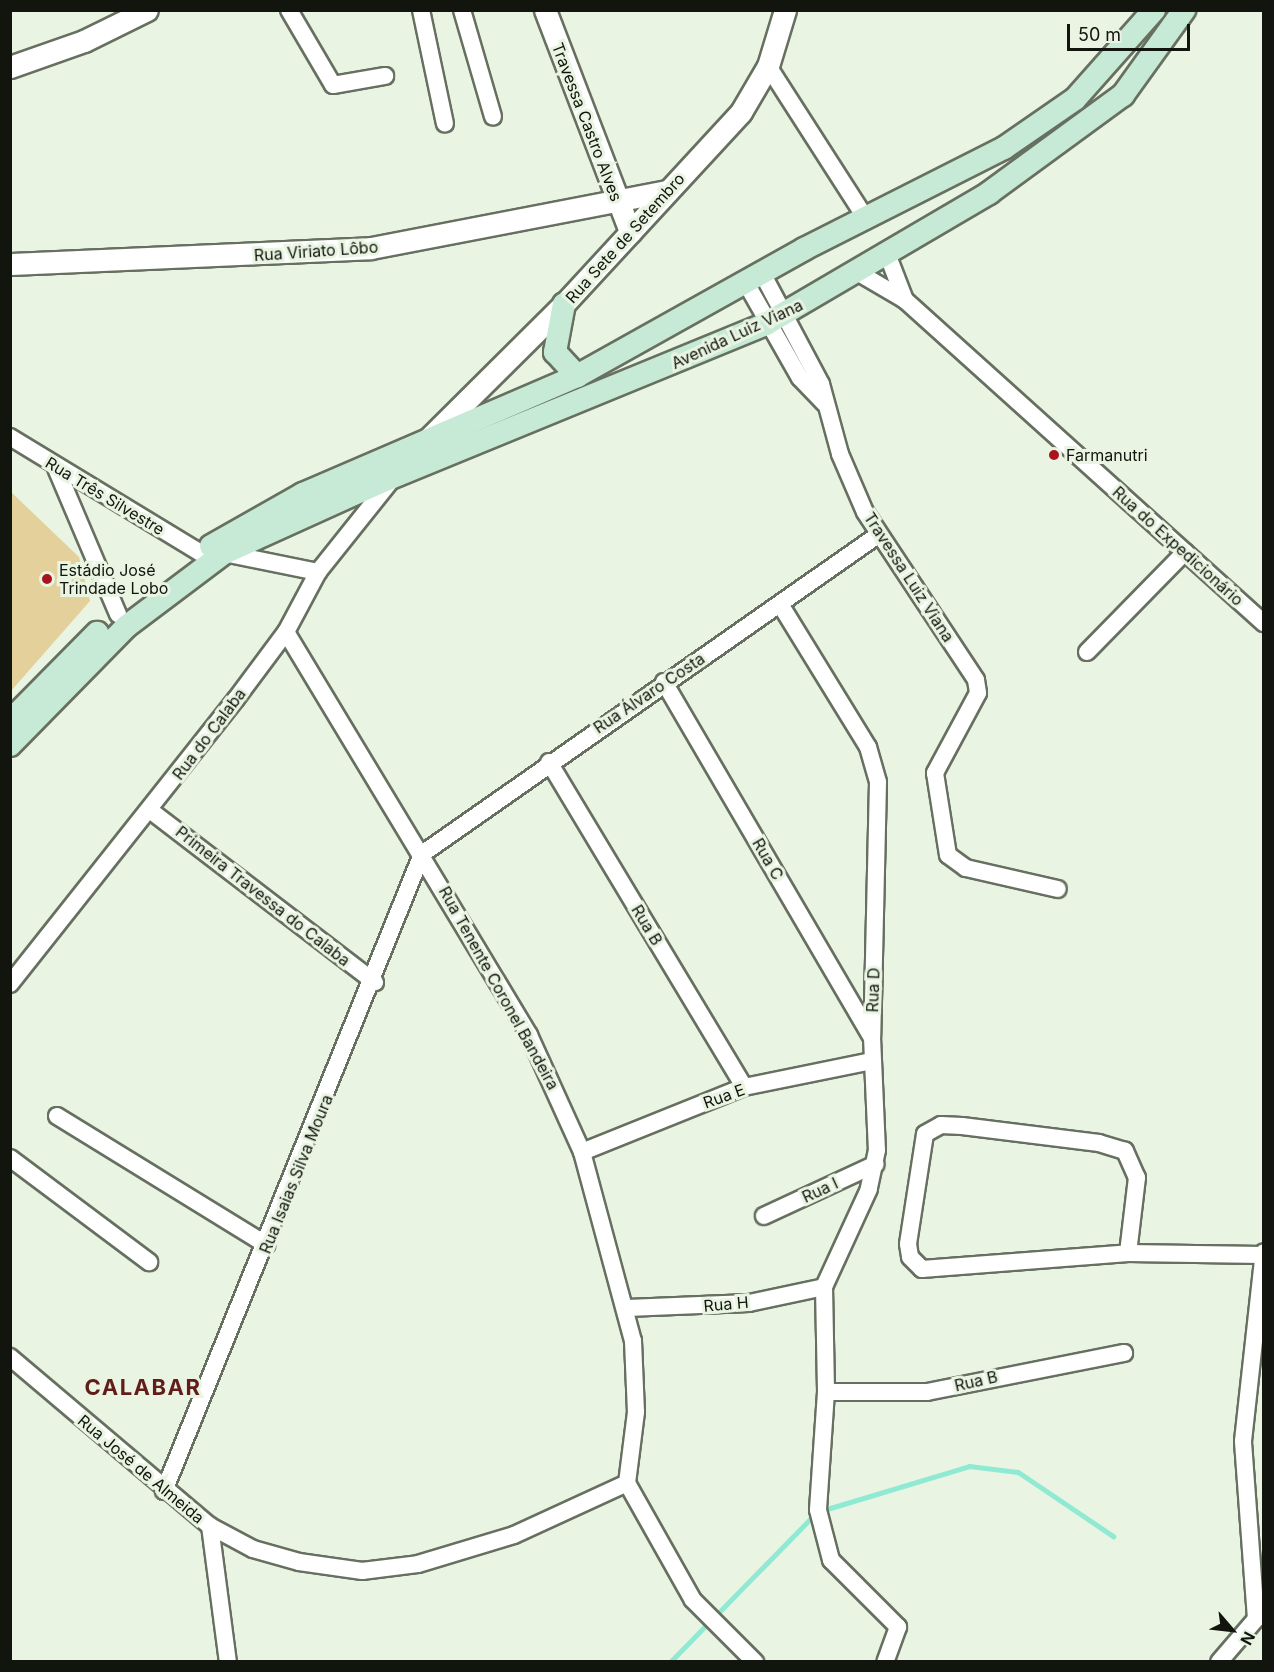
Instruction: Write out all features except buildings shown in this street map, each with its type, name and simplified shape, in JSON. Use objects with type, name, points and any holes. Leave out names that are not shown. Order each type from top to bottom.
[{"type":"main road","points":[[10,721],[118,614],[201,553],[283,504],[577,376],[754,278],[1004,148],[1075,99],[1120,55],[1154,10]]},
{"type":"main road","name":"Avenida Luiz Viana","points":[[10,745],[118,634],[224,553],[395,476],[774,319],[888,256],[1038,158],[1142,74],[1184,10]]},
{"type":"main road","points":[[1120,55],[1142,74]]},
{"type":"main road","points":[[564,304],[555,352],[577,376]]},
{"type":"street","points":[[289,10],[333,85],[385,76]]},
{"type":"street","points":[[422,10],[445,124]]},
{"type":"street","points":[[462,10],[493,117]]},
{"type":"street","name":"Travessa Castro Alves","points":[[545,10],[630,232]]},
{"type":"street","name":"Rua Sete de Setembro","points":[[427,440],[564,304],[741,112],[768,66],[784,10]]},
{"type":"street","points":[[10,67],[145,11]]},
{"type":"street","points":[[768,66],[867,220]]},
{"type":"street","name":"Rua Viriato Lôbo","points":[[10,264],[371,248],[667,191]]},
{"type":"street","name":"Rua do Expedicionário","points":[[888,256],[904,300]]},
{"type":"street","name":"Rua do Expedicionário","points":[[859,273],[904,300],[1263,623]]},
{"type":"street","name":"Travessa Luiz Viana","points":[[754,278],[805,385],[824,403],[840,454],[878,535],[976,680],[973,703],[935,773],[944,844],[956,863],[966,868],[1059,889]]},
{"type":"street","name":"Rua Três Silvestre","points":[[10,437],[56,468],[201,553]]},
{"type":"street","points":[[56,468],[118,614]]},
{"type":"street","name":"Rua do Calaba","points":[[10,984],[151,811],[286,632],[318,572],[395,476]]},
{"type":"street","name":"Rua Álvaro Costa","points":[[422,854],[549,762],[878,535]]},
{"type":"street","points":[[1087,652],[1185,552]]},
{"type":"street","points":[[224,553],[318,572]]},
{"type":"street","name":"Rua D","points":[[780,604],[874,764],[879,802],[872,1037],[876,1164],[824,1287],[826,1392],[818,1496],[821,1532],[831,1560],[898,1627],[885,1662]]},
{"type":"street","name":"Rua Tenente Coronel Bandeira","points":[[286,632],[534,1043],[582,1152],[627,1308],[636,1401],[627,1483]]},
{"type":"street","name":"Rua C","points":[[664,682],[872,1037]]},
{"type":"street","name":"Rua B","points":[[549,762],[744,1087]]},
{"type":"street","name":"Primeira Travessa do Calaba","points":[[151,811],[375,982]]},
{"type":"street","name":"Rua Isaias Silva Moura","points":[[164,1491],[375,982],[422,854]]},
{"type":"street","name":"Rua E","points":[[582,1152],[744,1087],[872,1061]]},
{"type":"street","points":[[57,1116],[267,1245]]},
{"type":"street","points":[[1128,1253],[1137,1178],[1125,1151],[1099,1143],[962,1126],[941,1125],[925,1134],[908,1244],[914,1264],[922,1269],[1128,1253],[1263,1254],[1243,1441],[1260,1622],[1219,1662]]},
{"type":"street","points":[[10,1158],[149,1262]]},
{"type":"street","name":"Rua I","points":[[764,1216],[876,1164]]},
{"type":"street","name":"Rua H","points":[[627,1308],[748,1303],[824,1287]]},
{"type":"street","name":"Rua B","points":[[826,1392],[927,1392],[1124,1353]]},
{"type":"street","name":"Rua José de Almeida","points":[[10,1357],[164,1491],[210,1526],[253,1549],[299,1562],[386,1569],[514,1535],[627,1483]]},
{"type":"street","points":[[627,1483],[693,1600],[755,1662]]},
{"type":"street","points":[[210,1526],[228,1662]]},
{"type":"shaded area","name":"Estádio José Trindade Lobo","points":[[11,492],[79,557],[90,601],[11,691]]},
{"type":"waterway","points":[[670,1662],[817,1512],[969,1466],[1018,1472],[1113,1536]]},
{"type":"place","name":"Farmanutri","points":[[1054,455]]},
{"type":"place","name":"Estádio José Trindade Lobo","points":[[47,579]]},
{"type":"district","name":"CALABAR","points":[[143,1388]]}]
